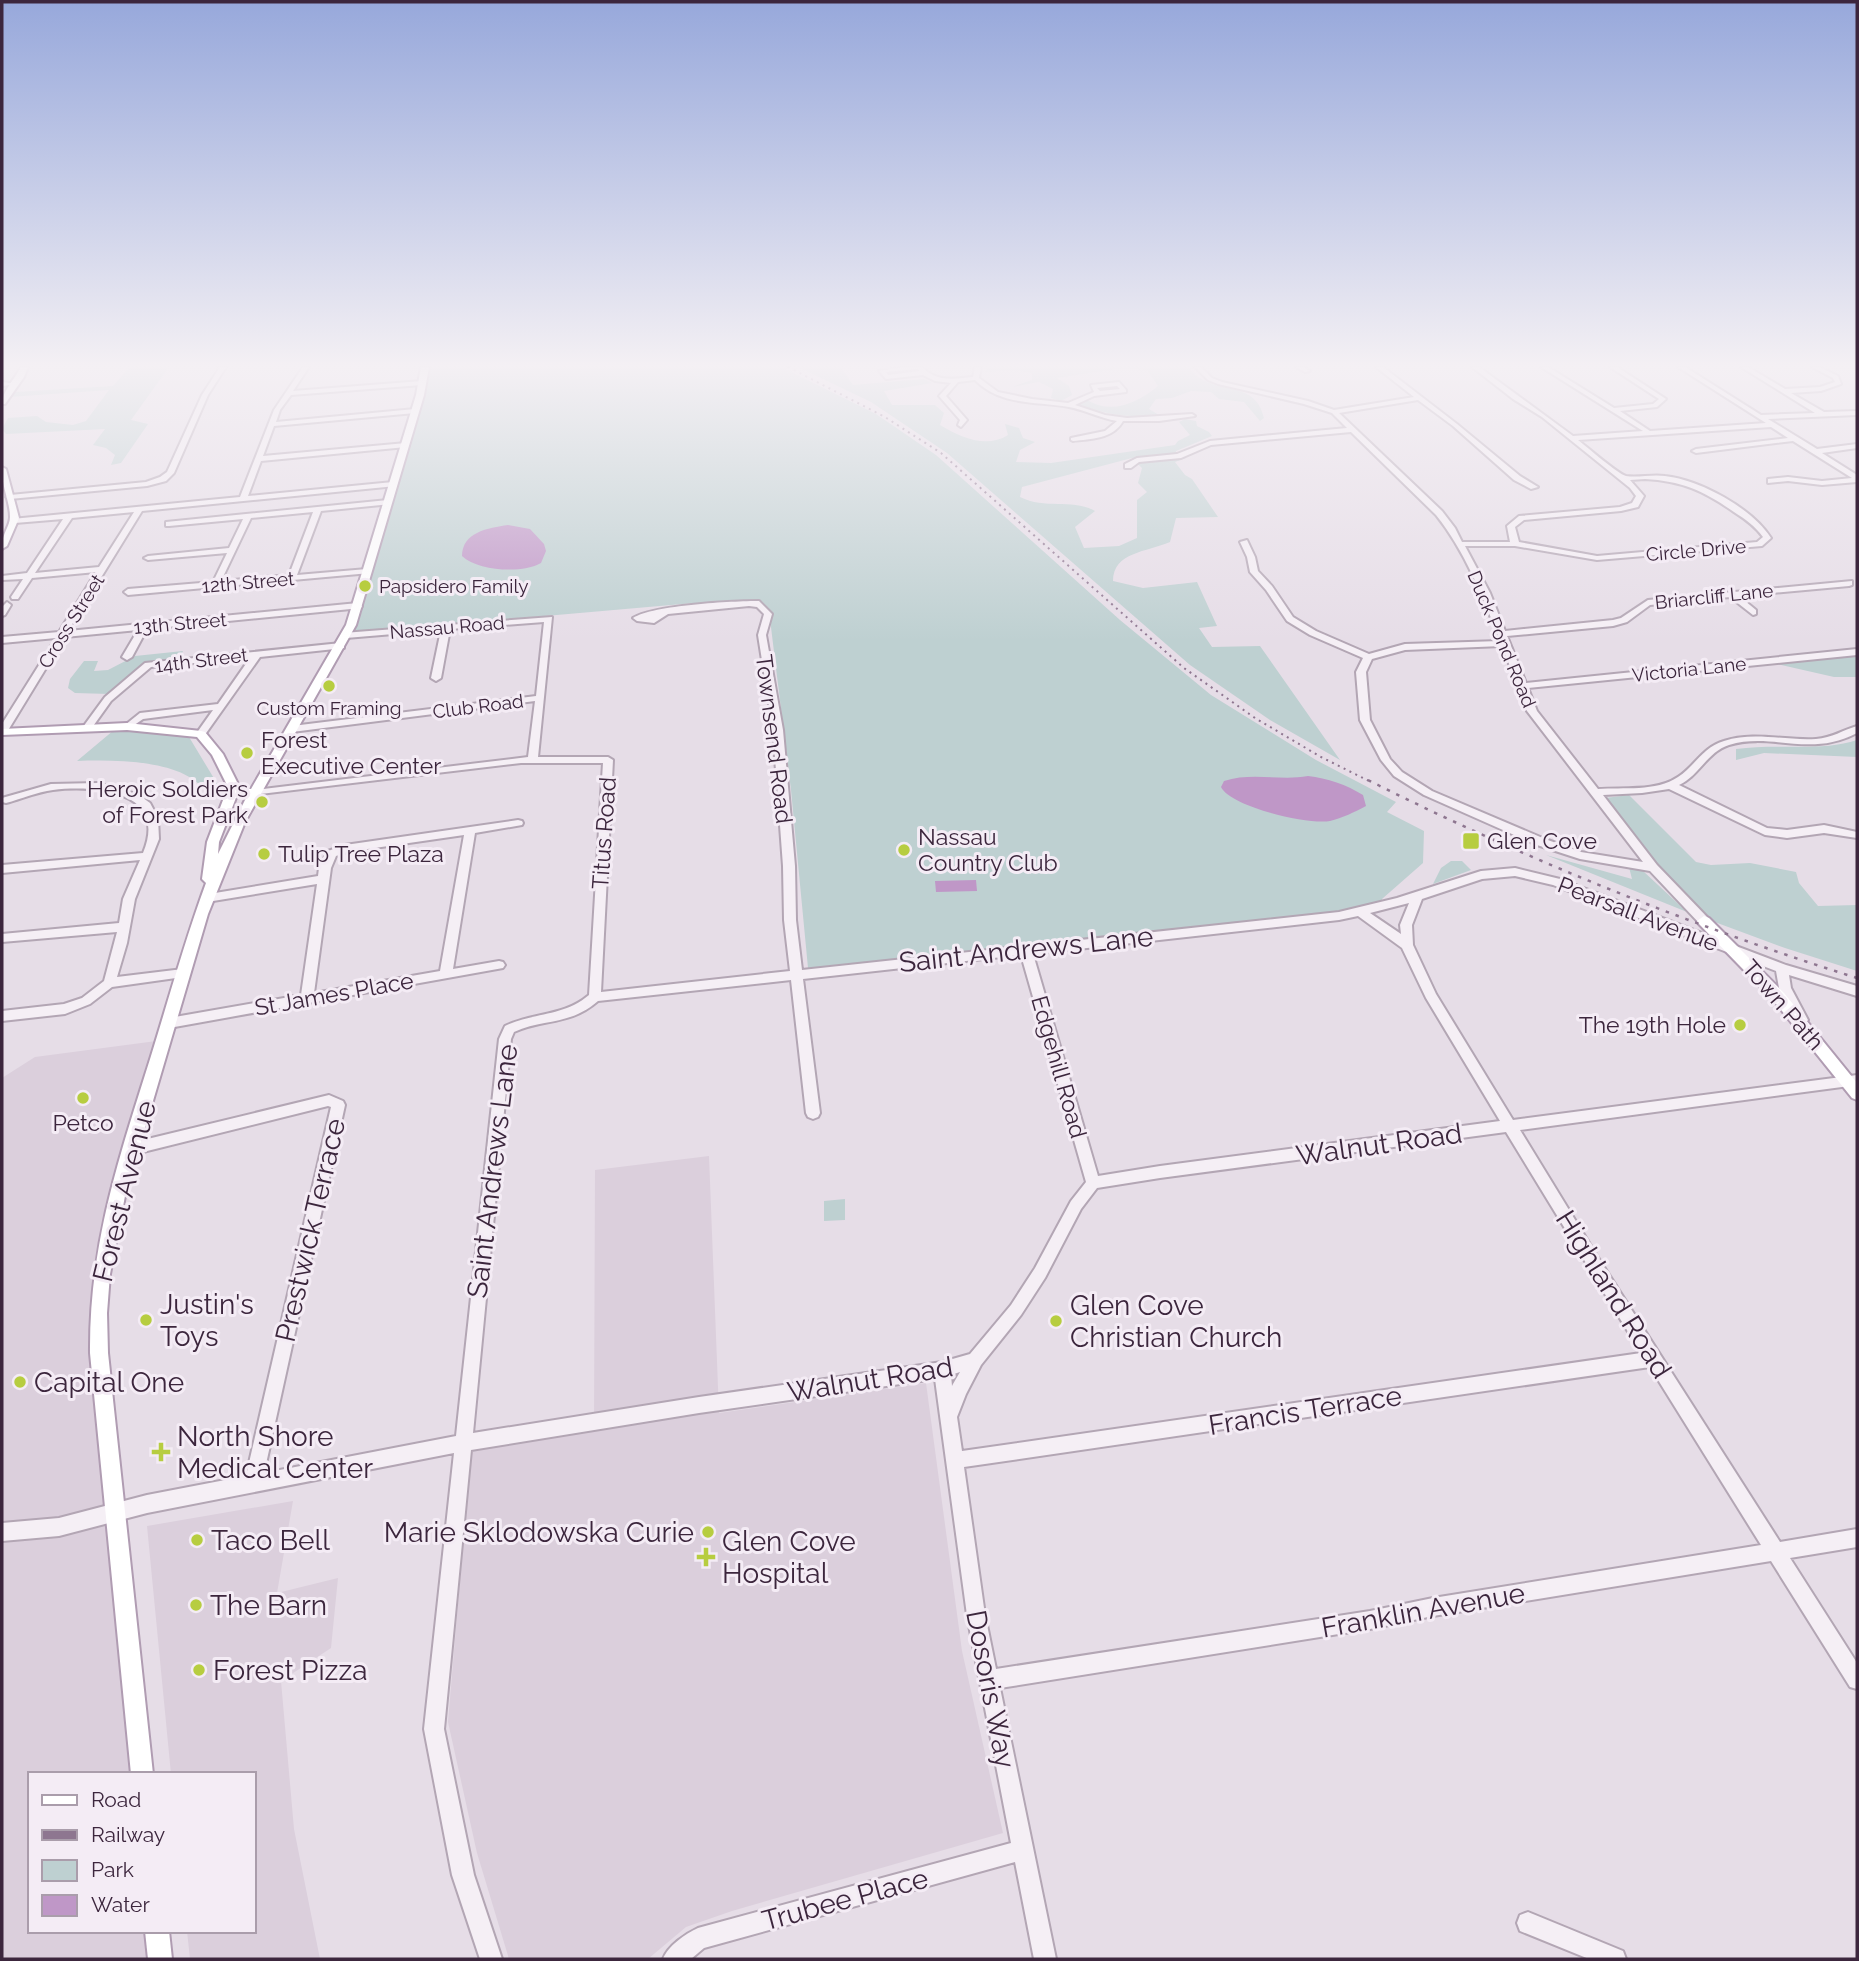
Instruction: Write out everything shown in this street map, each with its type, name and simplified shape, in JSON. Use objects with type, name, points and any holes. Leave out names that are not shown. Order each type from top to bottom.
[{"type":"main road","name":"Forest Avenue","points":[[142,1772],[96,1319],[104,1249],[183,973],[227,842],[341,646],[358,606],[401,459]]},
{"type":"main road","points":[[2,469],[4,486],[10,497],[15,521],[2,546]]},
{"type":"main road","points":[[2,732],[130,724],[168,727],[201,734],[217,754],[234,787],[240,793],[255,793]]},
{"type":"main road","points":[[207,898],[214,842],[234,787]]},
{"type":"main road","name":"Town Path","points":[[1707,924],[1807,1029],[1854,1086]]},
{"type":"main road","points":[[157,1933],[160,1959]]},
{"type":"street","points":[[10,497],[147,484],[166,476],[175,459]]},
{"type":"street","points":[[243,499],[259,459]]},
{"type":"street","points":[[1128,466],[1137,460],[1152,459]]},
{"type":"street","name":"Duck Pond Road","points":[[1383,459],[1436,509],[1460,544],[1486,593],[1520,686],[1532,711],[1653,868],[1707,924]]},
{"type":"street","points":[[1494,459],[1517,478],[1534,487]]},
{"type":"street","points":[[1515,544],[1511,526],[1522,518],[1621,509],[1635,505],[1640,500],[1639,492],[1598,459]]},
{"type":"street","points":[[1824,459],[1857,479]]},
{"type":"street","name":"Circle Drive","points":[[1460,544],[1515,544],[1597,558],[1759,544],[1766,538],[1760,527],[1695,484],[1663,476],[1622,478]]},
{"type":"street","points":[[1771,481],[1822,484],[1857,479]]},
{"type":"street","points":[[15,521],[393,484]]},
{"type":"street","points":[[169,524],[388,502]]},
{"type":"street","name":"Cross Street","points":[[2,732],[139,509]]},
{"type":"street","points":[[292,578],[318,509]]},
{"type":"street","points":[[15,597],[69,516]]},
{"type":"street","points":[[216,584],[248,516]]},
{"type":"street","points":[[1244,542],[1254,572],[1269,588],[1290,619],[1313,633],[1368,657],[1361,673],[1365,720],[1386,760],[1398,774],[1429,793],[1541,842],[1580,855],[1653,868]]},
{"type":"street","points":[[148,558],[232,550]]},
{"type":"street","points":[[2,578],[103,569]]},
{"type":"street","name":"12th Street","points":[[128,592],[368,571]]},
{"type":"street","name":"Briarcliff Lane","points":[[1368,657],[1405,647],[1503,639],[1613,623],[1624,620],[1648,603],[1849,583]]},
{"type":"street","points":[[1731,594],[1753,612]]},
{"type":"street","name":"Townsend Road","points":[[664,613],[688,608],[755,604],[764,608],[768,614],[762,635],[778,730],[796,974]]},
{"type":"street","name":"13th Street","points":[[2,639],[358,606]]},
{"type":"street","name":"Nassau Road","points":[[346,635],[549,619],[540,698]]},
{"type":"street","points":[[127,657],[144,626]]},
{"type":"street","points":[[436,678],[446,627]]},
{"type":"street","name":"14th Street","points":[[88,727],[108,699],[148,665],[341,646]]},
{"type":"street","name":"Victoria Lane","points":[[1520,686],[1857,652]]},
{"type":"street","points":[[201,734],[258,653]]},
{"type":"street","points":[[255,793],[533,759],[540,698]]},
{"type":"street","name":"Club Road","points":[[292,729],[540,698]]},
{"type":"street","points":[[130,724],[140,716],[222,706]]},
{"type":"street","points":[[1594,793],[1670,785],[1687,775],[1706,752],[1721,744],[1741,740],[1818,742],[1842,738],[1857,729]]},
{"type":"street","name":"Titus Road","points":[[533,759],[596,758],[609,761],[595,998]]},
{"type":"street","points":[[6,800],[51,787],[71,785],[98,786],[124,792],[146,805],[153,818],[154,839],[129,899],[109,983]]},
{"type":"street","points":[[1670,785],[1765,831],[1787,834],[1824,829],[1857,835]]},
{"type":"street","points":[[307,998],[323,880],[330,856],[340,851],[518,823]]},
{"type":"street","points":[[446,974],[470,830]]},
{"type":"street","points":[[2,869],[146,856]]},
{"type":"street","name":"Pearsall Avenue","points":[[1417,897],[1481,875],[1515,872],[1556,882],[1735,951],[1857,991]]},
{"type":"street","points":[[207,898],[323,880]]},
{"type":"street","points":[[1407,945],[1406,925],[1417,897]]},
{"type":"street","name":"Saint Andrews Lane","points":[[491,1959],[458,1855],[434,1729],[507,1033],[522,1023],[581,1011],[595,998],[1361,912],[1417,897]]},
{"type":"street","points":[[1361,912],[1407,945]]},
{"type":"street","points":[[1681,931],[1704,935],[1710,931],[1707,924]]},
{"type":"street","points":[[2,938],[123,927]]},
{"type":"street","name":"Highland Road","points":[[1407,945],[1430,995],[1510,1126],[1857,1680]]},
{"type":"street","name":"Edgehill Road","points":[[1026,950],[1093,1184]]},
{"type":"street","name":"St James Place","points":[[169,1023],[499,965]]},
{"type":"street","points":[[1782,968],[1785,988],[1807,1029]]},
{"type":"street","points":[[2,1016],[65,1009],[86,1001],[109,983],[183,973]]},
{"type":"street","points":[[796,974],[813,1113]]},
{"type":"street","name":"Walnut Road","points":[[2,1532],[59,1527],[253,1483],[462,1443],[942,1370],[975,1360],[1016,1310],[1040,1273],[1076,1205],[1093,1184],[1160,1172],[1510,1126],[1854,1086]]},
{"type":"street","name":"Prestwick Terrace","points":[[131,1149],[329,1100],[338,1105],[253,1483]]},
{"type":"street","name":"Francis Terrace","points":[[955,1460],[1654,1359]]},
{"type":"street","name":"Dosoris Way","points":[[949,1418],[959,1390],[975,1360]]},
{"type":"street","name":"Dosoris Way","points":[[942,1370],[976,1615],[1045,1959]]},
{"type":"street","name":"Franklin Avenue","points":[[988,1680],[1370,1620],[1433,1607],[1857,1538]]},
{"type":"street","name":"Trubee Place","points":[[674,1959],[698,1939],[1022,1850]]},
{"type":"street","points":[[1528,1923],[1615,1959]]},
{"type":"shaded area","points":[[164,1040],[122,1180],[96,1319],[142,1772],[28,1772],[28,1933],[159,1933],[162,1959],[2,1959],[2,1078],[35,1057]]},
{"type":"shaded area","name":"Glen Cove Hospital","points":[[709,1156],[719,1413],[926,1383],[962,1651],[1003,1833],[732,1911],[686,1927],[648,1959],[509,1959],[477,1853],[448,1722],[471,1450],[594,1429],[595,1170]]},
{"type":"shaded area","points":[[293,1501],[277,1593],[338,1578],[331,1648],[281,1681],[294,1829],[320,1959],[190,1959],[187,1933],[256,1933],[256,1772],[171,1772],[147,1526]]},
{"type":"green space","points":[[114,459],[124,459],[121,463],[111,465]]},
{"type":"green space","name":"Nassau Country Club","points":[[405,459],[940,459],[1120,620],[1211,695],[1316,760],[1396,802],[1387,812],[1424,831],[1423,863],[1382,899],[1382,903],[1336,912],[808,968],[791,790],[769,611],[762,602],[694,603],[350,633]]},
{"type":"green space","points":[[953,459],[1017,459],[1016,462],[1051,463],[1082,459],[1130,459],[1022,487],[1020,497],[1030,501],[1077,505],[1095,511],[1075,527],[1084,548],[1119,546],[1137,538],[1137,500],[1147,492],[1138,483],[1142,468],[1133,459],[1185,459],[1175,462],[1185,475],[1192,479],[1218,517],[1176,518],[1170,542],[1125,559],[1115,571],[1113,581],[1143,588],[1197,582],[1217,626],[1199,628],[1212,647],[1260,646],[1340,760],[1270,720],[1190,665]]},
{"type":"green space","points":[[183,651],[179,659],[146,663],[109,694],[75,693],[68,688],[70,679],[84,661],[98,661],[94,671],[108,670],[135,656]]},
{"type":"green space","points":[[1857,654],[1857,677],[1834,677],[1773,663]]},
{"type":"green space","points":[[114,730],[159,731],[189,737],[224,795],[211,800],[190,777],[160,766],[125,761],[77,761]]},
{"type":"green space","points":[[1857,740],[1857,757],[1764,753],[1736,760],[1736,749],[1829,746]]},
{"type":"green space","points":[[1629,795],[1696,862],[1711,865],[1750,863],[1796,872],[1799,883],[1818,906],[1857,905],[1857,971],[1712,921],[1660,869],[1605,798]]},
{"type":"green space","points":[[1546,855],[1632,879],[1629,867],[1643,871],[1687,912]]},
{"type":"green space","points":[[1451,861],[1462,861],[1471,870],[1433,884],[1441,868]]},
{"type":"green space","points":[[845,1199],[845,1220],[824,1221],[824,1201]]},
{"type":"water","points":[[508,525],[530,529],[544,544],[546,551],[541,563],[523,569],[500,569],[478,565],[462,556],[466,541],[471,536]]},
{"type":"water","points":[[1308,776],[1330,780],[1357,791],[1363,795],[1366,806],[1348,815],[1319,822],[1254,808],[1228,794],[1221,787],[1224,781],[1234,778]]},
{"type":"water","points":[[976,880],[977,891],[936,892],[935,881]]},
{"type":"railway","points":[[947,459],[1184,668],[1255,718],[1321,757],[1371,782]]},
{"type":"railway","points":[[1368,780],[1487,837],[1608,889],[1732,936],[1857,978]]},
{"type":"place","name":"Papsidero Family","points":[[365,586]]},
{"type":"place","name":"Custom Framing","points":[[329,686]]},
{"type":"place","name":"Forest Executive Center","points":[[247,753]]},
{"type":"place","name":"Heroic Soldiers of Forest Park","points":[[262,802]]},
{"type":"place","name":"Glen Cove","points":[[1471,841]]},
{"type":"place","name":"Nassau Country Club","points":[[904,850]]},
{"type":"place","name":"Tulip Tree Plaza","points":[[264,854]]},
{"type":"place","name":"The 19th Hole","points":[[1740,1025]]},
{"type":"place","name":"Petco","points":[[83,1098]]},
{"type":"place","name":"Justin's Toys","points":[[146,1320]]},
{"type":"place","name":"Glen Cove Christian Church","points":[[1056,1321]]},
{"type":"place","name":"Capital One","points":[[20,1382]]},
{"type":"place","name":"North Shore Medical Center","points":[[161,1452]]},
{"type":"place","name":"Marie Sklodowska Curie","points":[[708,1532]]},
{"type":"place","name":"Taco Bell","points":[[197,1540]]},
{"type":"place","name":"Glen Cove Hospital","points":[[706,1557]]},
{"type":"place","name":"The Barn","points":[[196,1605]]},
{"type":"place","name":"Forest Pizza","points":[[199,1670]]}]
